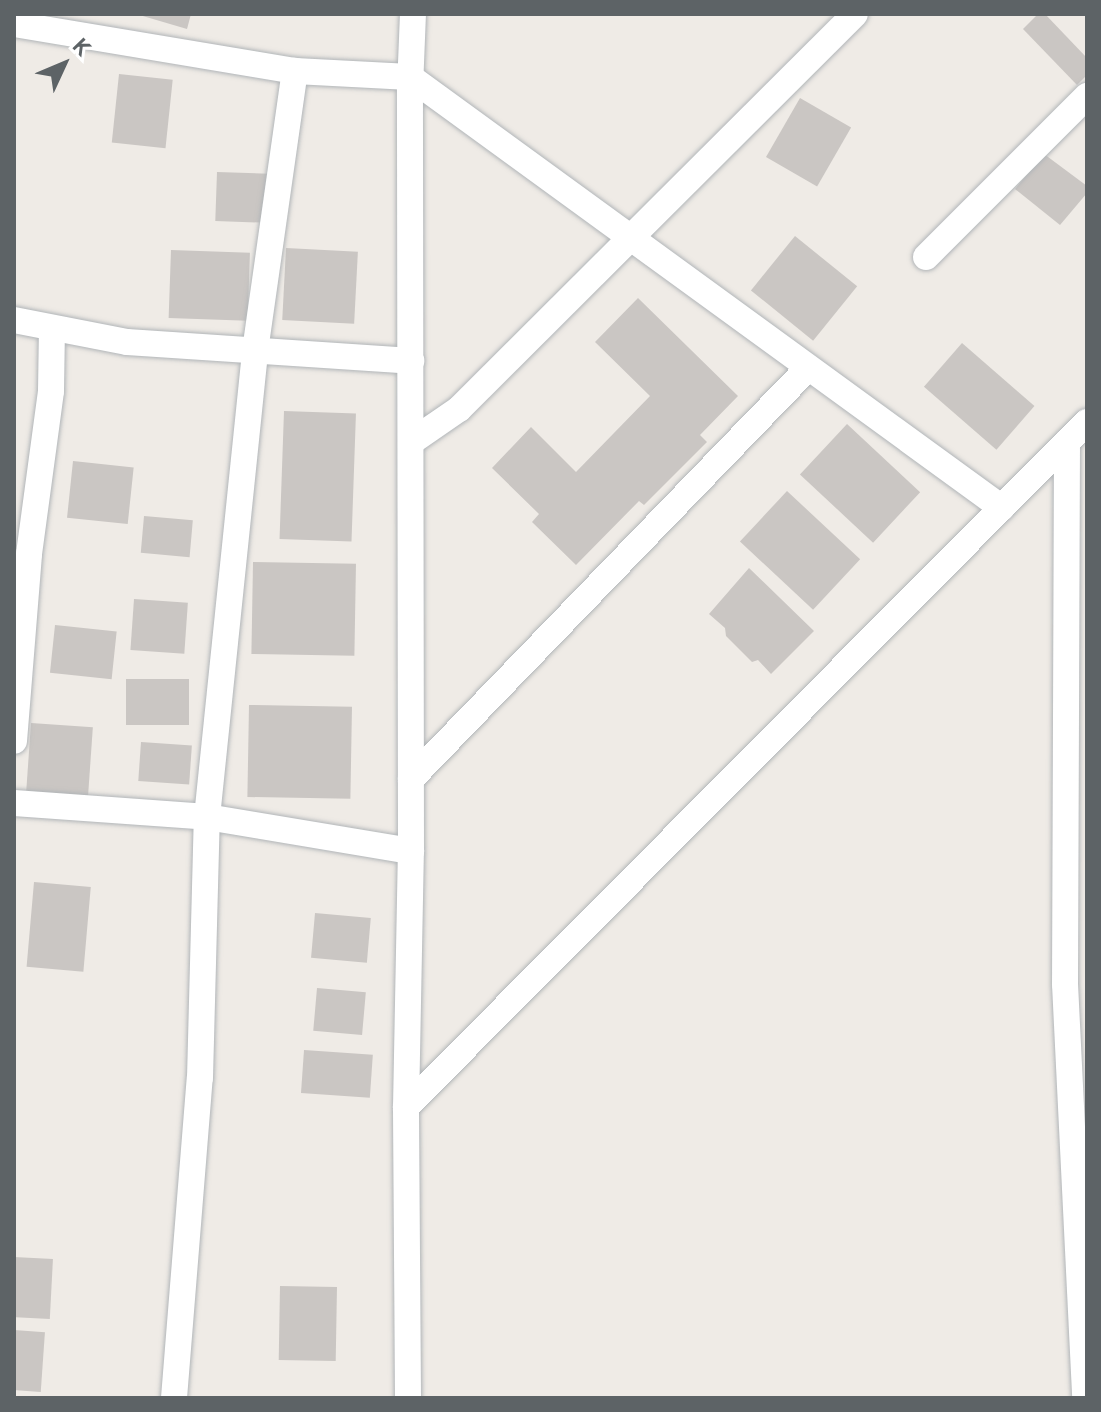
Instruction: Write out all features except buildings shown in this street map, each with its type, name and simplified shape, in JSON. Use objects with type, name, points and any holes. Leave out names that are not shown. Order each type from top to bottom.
[{"type":"street","points":[[408,1398],[406,1107],[411,851],[410,77],[413,14]]},
{"type":"street","points":[[411,442],[459,409],[855,14]]},
{"type":"street","points":[[14,24],[295,71],[410,77],[1002,508]]},
{"type":"street","points":[[174,1398],[200,1078],[207,817],[255,351],[295,71]]},
{"type":"street","points":[[926,257],[1087,96]]},
{"type":"street","points":[[14,320],[127,342],[411,361]]},
{"type":"street","points":[[14,741],[29,554],[51,391],[52,328]]},
{"type":"street","points":[[411,779],[808,368]]},
{"type":"street","points":[[406,1107],[1087,423]]},
{"type":"street","points":[[1067,442],[1077,687],[1076,986],[1085,1398]]},
{"type":"street","points":[[14,803],[207,817],[411,851]]}]
